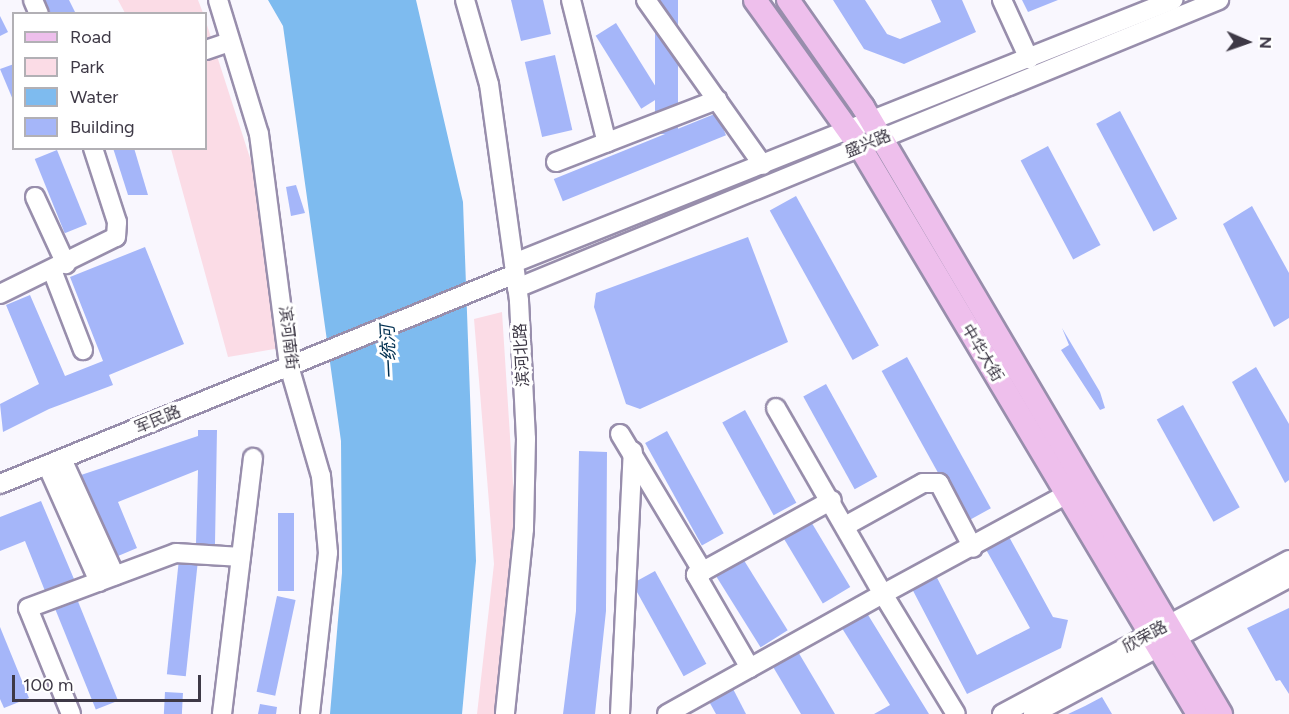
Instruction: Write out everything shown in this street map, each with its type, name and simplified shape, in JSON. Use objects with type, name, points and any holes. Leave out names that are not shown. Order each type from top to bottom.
[{"type":"main road","name":"中华大街","points":[[755,0],[865,135],[1164,636],[1198,714]]},
{"type":"main road","name":"中华大街","points":[[788,0],[1067,494],[1164,636],[1221,714]]},
{"type":"street","name":"滨河南街","points":[[218,0],[259,134],[289,366],[321,476],[328,553],[310,714]]},
{"type":"street","name":"滨河北路","points":[[465,0],[489,84],[515,275],[526,439],[525,518],[505,714]]},
{"type":"street","points":[[571,0],[607,143]]},
{"type":"street","points":[[646,0],[763,165]]},
{"type":"street","points":[[1002,0],[1029,59]]},
{"type":"street","name":"盛兴路","points":[[515,275],[763,165],[865,135],[1029,59],[1173,0]]},
{"type":"street","name":"盛兴路","points":[[515,275],[865,135],[1219,0]]},
{"type":"street","points":[[207,50],[229,42]]},
{"type":"street","points":[[556,162],[717,100]]},
{"type":"street","points":[[0,294],[116,237],[117,222],[94,150]]},
{"type":"street","points":[[35,197],[59,267],[83,350]]},
{"type":"street","name":"军民路","points":[[0,484],[289,366],[316,358],[486,284],[515,275]]},
{"type":"street","points":[[776,408],[847,525],[883,594],[956,714]]},
{"type":"street","points":[[620,434],[633,451],[703,572]]},
{"type":"street","points":[[620,714],[633,451]]},
{"type":"street","points":[[222,714],[253,458]]},
{"type":"street","points":[[55,462],[107,579]]},
{"type":"street","points":[[847,525],[923,483],[939,483],[973,548]]},
{"type":"street","points":[[667,714],[883,594],[973,548],[1067,494]]},
{"type":"street","points":[[750,668],[696,575],[832,500]]},
{"type":"street","points":[[71,714],[28,608],[177,553],[241,557]]},
{"type":"street","name":"欣荣路","points":[[1033,714],[1289,560]]},
{"type":"street","name":"欣荣路","points":[[1002,714],[1289,578]]},
{"type":"green space","points":[[118,0],[198,0],[203,12],[124,12]]},
{"type":"green space","points":[[207,25],[251,161],[286,347],[228,357],[171,150],[207,150]]},
{"type":"green space","points":[[502,312],[517,545],[502,714],[477,714],[494,564],[474,319]]},
{"type":"water","name":"一统河","points":[[268,0],[416,0],[463,202],[476,561],[462,714],[330,714],[342,573],[341,441],[283,26]]},
{"type":"building","points":[[44,0],[69,0],[75,12],[50,12]]},
{"type":"building","points":[[511,0],[543,0],[551,34],[521,41]]},
{"type":"building","points":[[655,0],[678,0],[678,134],[655,134]]},
{"type":"building","points":[[833,0],[865,0],[887,34],[900,39],[941,22],[931,0],[962,0],[976,32],[904,64],[864,49]]},
{"type":"building","points":[[1022,0],[1058,0],[1028,12]]},
{"type":"building","points":[[0,16],[8,32],[0,36]]},
{"type":"building","points":[[616,23],[662,96],[641,109],[596,36]]},
{"type":"building","points":[[555,55],[572,130],[542,137],[525,62]]},
{"type":"building","points":[[12,65],[12,98],[0,69]]},
{"type":"building","points":[[1120,111],[1177,219],[1153,231],[1096,124]]},
{"type":"building","points":[[717,113],[726,135],[563,201],[554,179]]},
{"type":"building","points":[[1048,146],[1101,245],[1073,259],[1021,161]]},
{"type":"building","points":[[57,150],[87,224],[65,233],[35,159]]},
{"type":"building","points":[[114,150],[135,150],[148,195],[128,195]]},
{"type":"building","points":[[296,185],[305,213],[291,216],[286,187]]},
{"type":"building","points":[[796,196],[879,346],[853,360],[770,211]]},
{"type":"building","points":[[1252,206],[1289,273],[1289,318],[1274,327],[1223,224]]},
{"type":"building","points":[[748,237],[788,342],[640,409],[626,404],[594,307],[596,293]]},
{"type":"building","points":[[145,247],[184,344],[109,375],[113,385],[49,409],[3,432],[0,404],[39,384],[6,305],[30,295],[65,376],[103,361],[70,277]]},
{"type":"building","points":[[1062,328],[1100,392],[1105,408],[1100,410],[1061,350],[1069,345]]},
{"type":"building","points":[[907,357],[991,508],[966,522],[882,371]]},
{"type":"building","points":[[1256,367],[1289,424],[1289,480],[1285,483],[1232,382]]},
{"type":"building","points":[[826,384],[877,477],[855,489],[803,397]]},
{"type":"building","points":[[1183,405],[1240,507],[1213,522],[1157,420]]},
{"type":"building","points":[[745,410],[796,503],[774,515],[722,423]]},
{"type":"building","points":[[198,430],[217,430],[215,544],[196,544],[198,470],[118,502],[137,548],[111,559],[75,477],[198,436]]},
{"type":"building","points":[[667,431],[724,533],[702,545],[645,443]]},
{"type":"building","points":[[579,451],[607,452],[606,611],[595,714],[563,714],[576,611]]},
{"type":"building","points":[[41,501],[74,579],[45,591],[25,541],[0,551],[0,517]]},
{"type":"building","points":[[278,513],[294,513],[294,591],[278,591]]},
{"type":"building","points":[[807,515],[850,587],[823,603],[780,531]]},
{"type":"building","points":[[1002,524],[1053,617],[1068,620],[1061,648],[967,694],[909,583],[933,570],[977,655],[1030,628],[979,537]]},
{"type":"building","points":[[740,554],[788,630],[761,647],[713,571]]},
{"type":"building","points":[[179,559],[198,561],[186,676],[167,674]]},
{"type":"building","points":[[655,571],[706,664],[684,676],[632,584]]},
{"type":"building","points":[[75,594],[118,701],[96,710],[53,603]]},
{"type":"building","points":[[277,596],[296,600],[275,696],[257,692]]},
{"type":"building","points":[[1289,608],[1289,694],[1280,680],[1276,681],[1247,628]]},
{"type":"building","points":[[865,610],[929,714],[874,714],[890,705],[840,625]]},
{"type":"building","points":[[0,627],[29,698],[4,708],[0,699]]},
{"type":"building","points":[[794,645],[835,714],[801,714],[769,660]]},
{"type":"building","points":[[730,683],[746,714],[716,714],[706,696]]},
{"type":"building","points":[[165,692],[183,693],[182,714],[164,714]]},
{"type":"building","points":[[1102,697],[1112,714],[1068,714],[1085,706]]},
{"type":"building","points":[[260,704],[277,707],[276,714],[258,714]]}]
